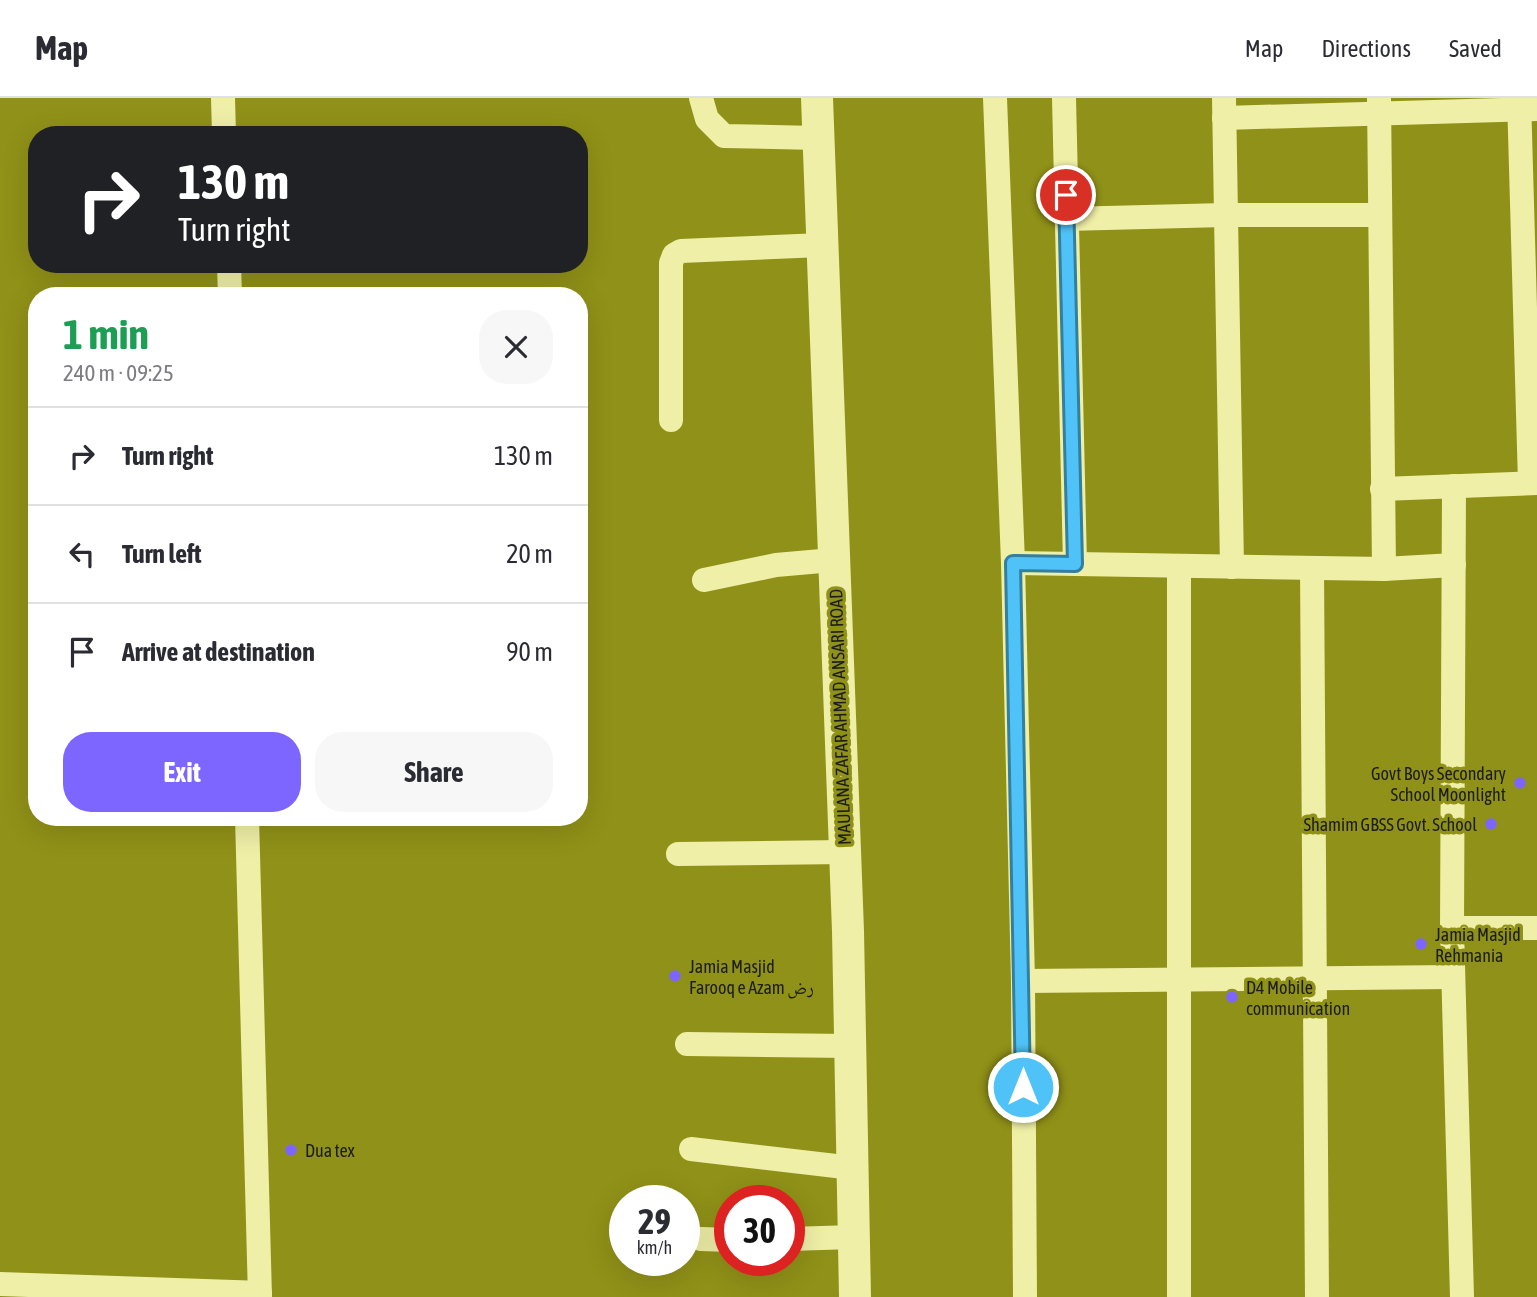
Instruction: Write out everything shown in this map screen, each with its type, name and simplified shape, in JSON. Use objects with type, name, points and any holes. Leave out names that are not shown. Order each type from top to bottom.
[{"type":"street","points":[[223,98],[224,126]]},
{"type":"street","points":[[701,98],[707,119],[724,136],[818,138]]},
{"type":"street","name":"MAULANA ZAFAR AHMAD ANSARI ROAD","points":[[817,98],[845,852],[855,1297]]},
{"type":"street","points":[[995,98],[1013,563],[1023,981],[1025,1297]]},
{"type":"street","points":[[1064,98],[1075,564]]},
{"type":"street","points":[[1379,106],[1384,569]]},
{"type":"street","points":[[1232,566],[1224,108],[1525,106],[1533,483],[1382,489]]},
{"type":"street","points":[[1066,219],[1380,215]]},
{"type":"street","points":[[671,419],[671,263],[674,255],[681,251],[822,245]]},
{"type":"street","points":[[1454,486],[1452,928],[1462,1297]]},
{"type":"street","points":[[704,580],[776,565],[833,560]]},
{"type":"street","points":[[1013,563],[1384,569],[1454,565]]},
{"type":"street","points":[[1179,566],[1179,1297]]},
{"type":"street","points":[[1312,568],[1317,1297]]},
{"type":"street","points":[[0,1284],[260,1295],[247,826]]},
{"type":"street","points":[[678,854],[845,852]]},
{"type":"street","points":[[1452,928],[1537,928]]},
{"type":"street","points":[[1023,981],[1453,977]]},
{"type":"street","points":[[687,1044],[850,1046]]},
{"type":"street","points":[[691,1149],[853,1168]]},
{"type":"street","points":[[805,1239],[854,1237]]},
{"type":"street","points":[[701,1239],[714,1239]]},
{"type":"place","name":"Govt Boys Secondary School Moonlight","points":[[1520,783]]},
{"type":"place","name":"Shamim GBSS Govt. School","points":[[1491,824]]},
{"type":"place","name":"Jamia Masjid Rehmania","points":[[1421,944]]},
{"type":"place","name":"Jamia Masjid Farooq e Azam رض","points":[[675,976]]},
{"type":"place","name":"D4 Mobile communication","points":[[1232,997]]},
{"type":"place","name":"Dua tex","points":[[291,1150]]},
{"type":"route","points":[[1023,1087],[1013,563],[1075,564],[1066,195]]}]
